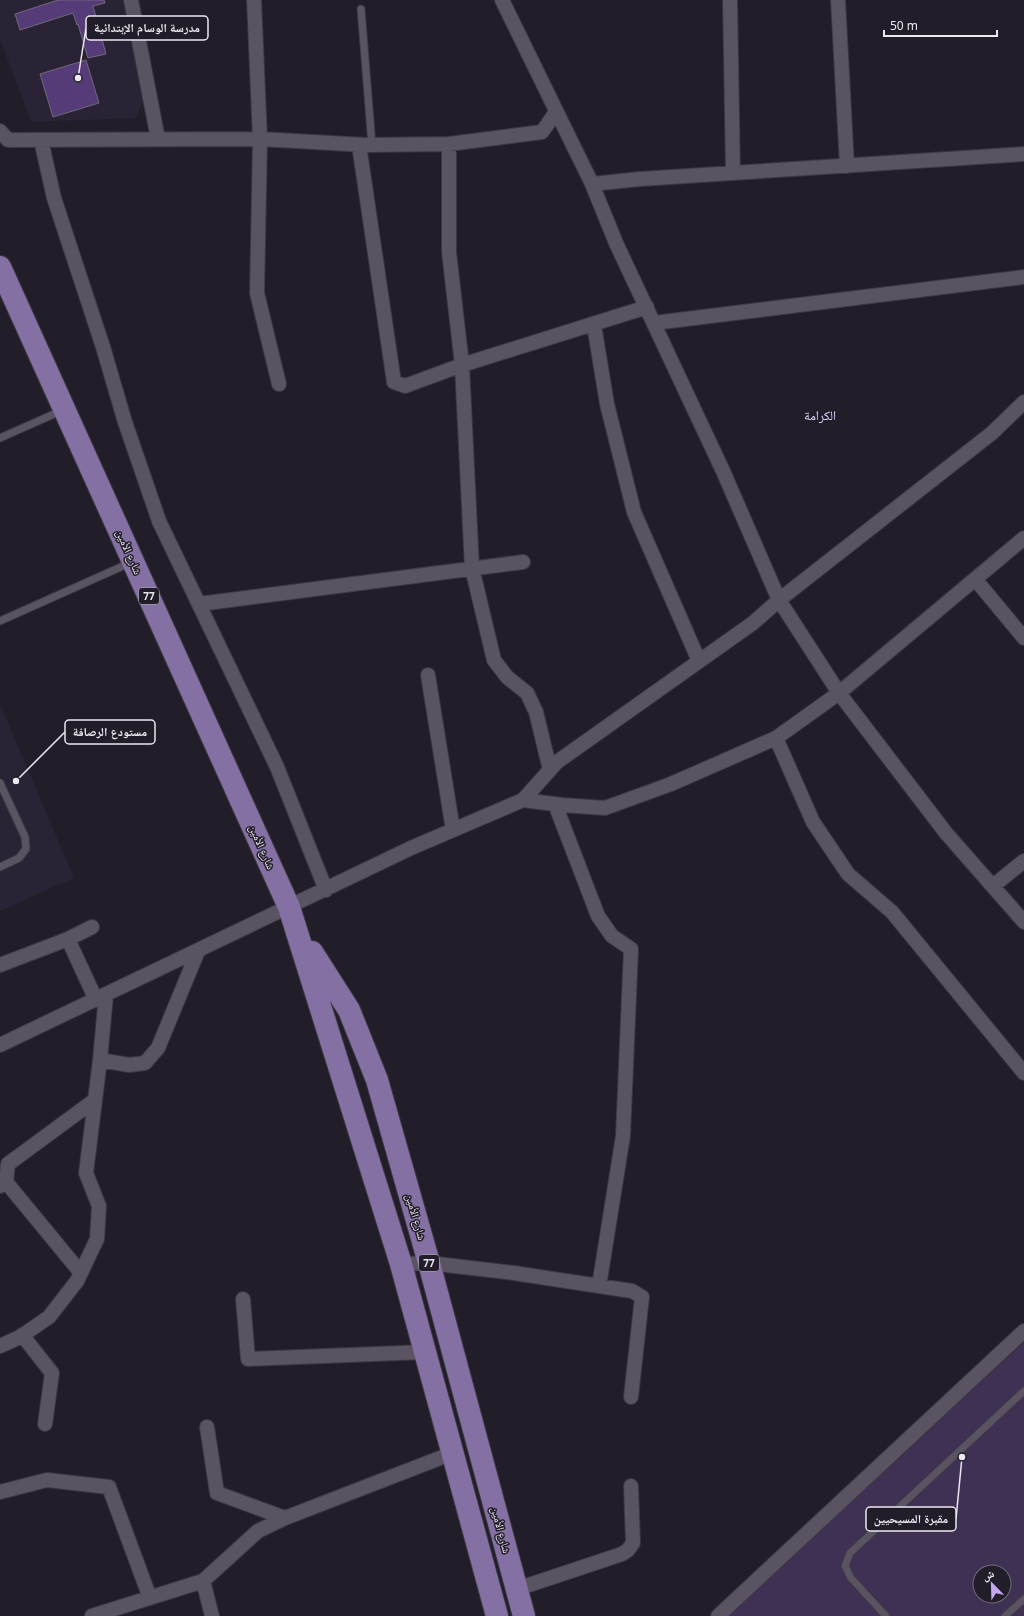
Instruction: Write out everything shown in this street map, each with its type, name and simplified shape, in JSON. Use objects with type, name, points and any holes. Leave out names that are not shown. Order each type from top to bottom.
[{"type":"main road","name":"شارع الأمين","points":[[0,267],[293,916],[349,1010],[377,1080],[429,1263],[524,1616]]},
{"type":"main road","name":"شارع الأمين","points":[[293,916],[401,1264],[497,1616]]},
{"type":"street","points":[[131,0],[158,139]]},
{"type":"street","points":[[254,0],[260,139],[256,292],[279,384]]},
{"type":"street","points":[[502,0],[592,184],[616,243],[723,472],[779,600],[839,693],[946,833],[1024,922]]},
{"type":"street","points":[[730,0],[733,173]]},
{"type":"street","points":[[838,0],[847,166]]},
{"type":"street","points":[[0,131],[8,140],[260,139],[365,145],[449,144],[542,132],[556,112]]},
{"type":"street","points":[[41,140],[54,198],[103,348],[127,429],[159,521],[277,767],[326,890]]},
{"type":"street","points":[[449,144],[449,252],[462,365],[472,568],[494,660],[507,677],[527,693],[536,712],[550,770]]},
{"type":"street","points":[[365,145],[394,382],[405,386],[462,365],[594,325],[647,307]]},
{"type":"street","points":[[592,184],[733,173],[1024,154]]},
{"type":"street","points":[[654,323],[1024,277]]},
{"type":"street","points":[[594,325],[607,404],[634,512],[699,661]]},
{"type":"street","points":[[0,1045],[198,951],[293,916],[326,890],[411,848],[523,800],[557,762],[753,623],[779,600],[992,433],[1024,402]]},
{"type":"street","points":[[523,800],[605,808],[671,784],[776,738],[839,693],[1024,538]]},
{"type":"street","points":[[199,604],[523,562]]},
{"type":"street","points":[[975,579],[1024,638]]},
{"type":"street","points":[[428,675],[453,830]]},
{"type":"street","points":[[776,738],[814,822],[848,874],[892,912],[1024,1073]]},
{"type":"street","points":[[555,804],[598,916],[612,936],[631,949],[623,1136],[598,1286]]},
{"type":"street","points":[[993,886],[1024,861]]},
{"type":"street","points":[[0,965],[68,939],[92,927]]},
{"type":"street","points":[[0,1346],[22,1335],[49,1317],[76,1281],[97,1239],[99,1206],[86,1173],[100,1060],[101,997],[68,939]]},
{"type":"street","points":[[100,1060],[129,1065],[145,1063],[158,1048],[198,951]]},
{"type":"street","points":[[80,1273],[3,1184],[8,1164],[95,1100]]},
{"type":"street","points":[[401,1264],[429,1263],[514,1273],[632,1291],[642,1297],[631,1398]]},
{"type":"street","points":[[243,1299],[248,1359],[425,1352]]},
{"type":"street","points":[[718,1616],[1024,1331]]},
{"type":"street","points":[[22,1335],[52,1373],[45,1424]]},
{"type":"street","points":[[207,1427],[217,1493],[285,1518]]},
{"type":"street","points":[[92,1616],[202,1580],[258,1531],[285,1518],[452,1453]]},
{"type":"street","points":[[0,1492],[47,1480],[109,1487],[150,1598]]},
{"type":"street","points":[[517,1589],[622,1554],[628,1550],[633,1543],[631,1486]]},
{"type":"street","points":[[202,1580],[212,1616]]},
{"type":"lane","points":[[361,9],[365,145]]},
{"type":"lane","points":[[0,438],[65,410]]},
{"type":"lane","points":[[0,621],[134,561]]},
{"type":"lane","points":[[0,783],[25,837],[26,849],[19,858],[0,867]]},
{"type":"lane","points":[[886,1616],[851,1578],[845,1566],[850,1553],[1024,1391]]},
{"type":"lane","points":[[1005,1616],[1024,1599]]},
{"type":"shaded area","points":[[0,0],[123,0],[144,99],[136,118],[31,122],[0,39]]},
{"type":"shaded area","points":[[0,704],[74,878],[0,911]]},
{"type":"shaded area","points":[[1024,1342],[1024,1616],[729,1616],[753,1593]]},
{"type":"building","points":[[58,0],[104,0],[105,3],[93,6],[106,54],[88,58],[78,24],[77,25],[73,13],[20,30],[15,14]]},
{"type":"building","points":[[86,60],[99,103],[53,117],[40,74]]},
{"type":"place","name":"مدرسة الوسام الإبتدائية","points":[[78,78]]},
{"type":"place","name":"مستودع الرصافة","points":[[16,781]]},
{"type":"place","name":"مقبرة المسيحيين","points":[[962,1457]]},
{"type":"district","name":"الكرامة","points":[[820,415]]}]
